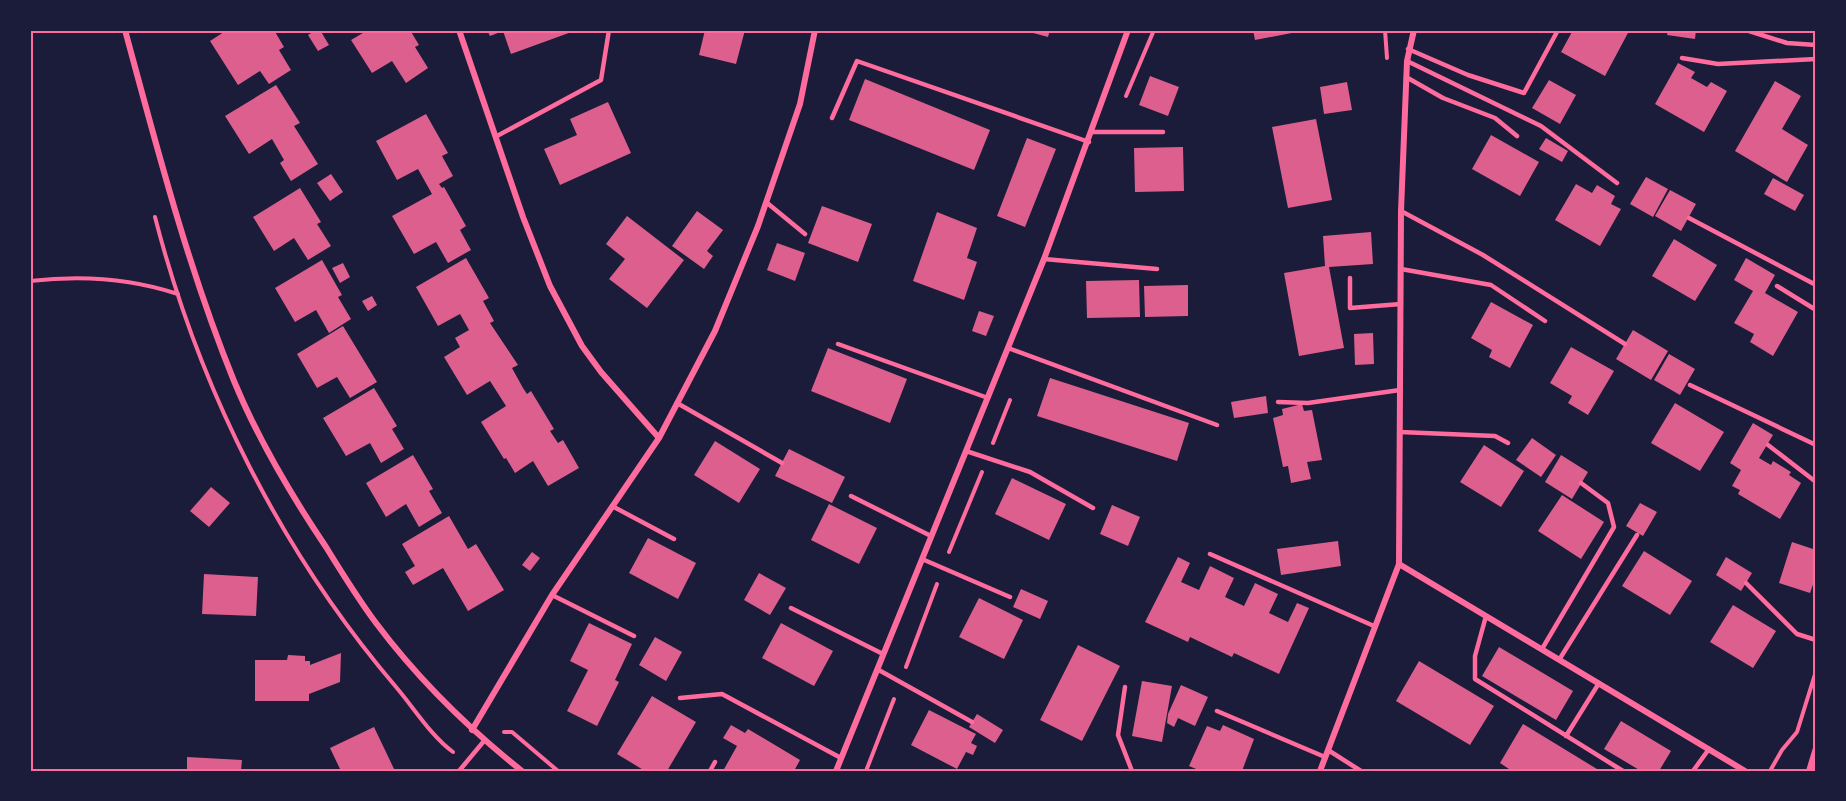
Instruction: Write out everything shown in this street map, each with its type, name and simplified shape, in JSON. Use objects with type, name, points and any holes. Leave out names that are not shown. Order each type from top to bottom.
[{"type":"street","points":[[125,30],[154,140],[208,311],[235,382],[265,444],[296,501],[376,623],[420,676],[472,730],[522,771]]},
{"type":"street","points":[[459,30],[523,217],[550,286],[571,326],[601,372],[658,438]]},
{"type":"street","points":[[472,730],[552,595],[658,438],[715,331],[766,202],[800,104],[815,30]]},
{"type":"street","points":[[836,771],[1044,259],[1089,142],[1128,30]]},
{"type":"street","points":[[1320,771],[1399,564],[1401,211],[1407,61],[1414,30]]},
{"type":"street","points":[[1399,564],[1745,771]]},
{"type":"street","points":[[1809,771],[1816,748]]},
{"type":"lane","points":[[496,136],[601,80],[609,30]]},
{"type":"lane","points":[[1408,50],[1468,75],[1524,93],[1558,30]]},
{"type":"lane","points":[[1746,30],[1787,43],[1816,45]]},
{"type":"lane","points":[[1682,58],[1718,64],[1816,59]]},
{"type":"lane","points":[[832,118],[857,61],[1089,142]]},
{"type":"lane","points":[[1407,61],[1541,126],[1617,183]]},
{"type":"lane","points":[[1406,77],[1443,98],[1495,118],[1517,136]]},
{"type":"lane","points":[[1092,132],[1163,132]]},
{"type":"lane","points":[[766,202],[805,234]]},
{"type":"lane","points":[[1401,211],[1483,255],[1625,344]]},
{"type":"lane","points":[[1689,218],[1816,285]]},
{"type":"lane","points":[[1044,259],[1157,268]]},
{"type":"lane","points":[[1401,269],[1491,285],[1545,321]]},
{"type":"lane","points":[[1350,278],[1350,308],[1401,304]]},
{"type":"lane","points":[[1777,286],[1816,310]]},
{"type":"lane","points":[[838,344],[988,398]]},
{"type":"lane","points":[[1008,348],[1217,424]]},
{"type":"lane","points":[[1690,385],[1816,445]]},
{"type":"lane","points":[[1278,402],[1308,403],[1400,390]]},
{"type":"lane","points":[[676,403],[782,463]]},
{"type":"lane","points":[[1400,432],[1496,436],[1508,443]]},
{"type":"lane","points":[[1768,445],[1816,482]]},
{"type":"lane","points":[[966,451],[1030,472],[1093,508]]},
{"type":"lane","points":[[1542,649],[1614,527],[1608,503],[1581,483]]},
{"type":"lane","points":[[851,496],[931,536]]},
{"type":"lane","points":[[612,506],[674,539]]},
{"type":"lane","points":[[1559,660],[1637,535]]},
{"type":"lane","points":[[1210,554],[1374,626]]},
{"type":"lane","points":[[922,560],[1010,597]]},
{"type":"lane","points":[[1746,583],[1797,634],[1816,640]]},
{"type":"lane","points":[[552,595],[634,636]]},
{"type":"lane","points":[[791,608],[883,654]]},
{"type":"lane","points":[[1486,616],[1475,656],[1475,679],[1623,771]]},
{"type":"lane","points":[[877,669],[972,722]]},
{"type":"lane","points":[[1566,736],[1599,683]]},
{"type":"lane","points":[[1125,687],[1118,735],[1132,771]]},
{"type":"lane","points":[[680,698],[722,694],[841,758]]},
{"type":"lane","points":[[1217,711],[1326,754],[1361,771]]},
{"type":"lane","points":[[459,771],[484,741]]},
{"type":"lane","points":[[1693,771],[1709,749]]},
{"type":"lane","points":[[710,771],[715,762]]},
{"type":"path","points":[[30,281],[88,277],[153,286],[178,294]]},
{"type":"path","points":[[1770,771],[1797,732],[1816,671]]},
{"type":"building","points":[[227,30],[274,30],[284,47],[279,50],[291,70],[269,84],[260,71],[238,85],[210,41]]},
{"type":"building","points":[[320,30],[329,45],[318,51],[308,35]]},
{"type":"building","points":[[368,30],[410,30],[419,45],[415,47],[428,68],[406,83],[392,61],[372,73],[351,40]]},
{"type":"building","points":[[487,30],[577,30],[511,54],[503,31],[490,36]]},
{"type":"building","points":[[705,30],[745,30],[736,64],[699,55]]},
{"type":"building","points":[[1022,30],[1050,30],[1048,37]]},
{"type":"building","points":[[1253,30],[1302,30],[1302,31],[1255,40]]},
{"type":"building","points":[[1573,30],[1629,31],[1605,76],[1561,52]]},
{"type":"building","points":[[1668,30],[1696,30],[1695,39],[1667,35]]},
{"type":"building","points":[[1678,63],[1695,72],[1691,78],[1707,87],[1711,82],[1727,91],[1704,132],[1655,104]]},
{"type":"building","points":[[1150,76],[1179,87],[1168,116],[1139,105]]},
{"type":"building","points":[[865,79],[990,130],[974,170],[849,120]]},
{"type":"building","points":[[1549,80],[1576,95],[1560,124],[1532,108]]},
{"type":"building","points":[[1775,81],[1801,96],[1782,129],[1808,145],[1787,182],[1735,151]]},
{"type":"building","points":[[1347,82],[1352,110],[1324,114],[1320,87]]},
{"type":"building","points":[[276,85],[300,123],[294,126],[318,164],[291,181],[280,163],[284,160],[272,139],[249,154],[225,116]]},
{"type":"building","points":[[608,102],[631,153],[560,185],[544,149],[577,135],[570,119]]},
{"type":"building","points":[[426,114],[448,153],[442,156],[453,176],[439,184],[442,188],[444,187],[466,226],[460,230],[471,250],[448,263],[436,242],[414,254],[392,216],[432,194],[418,169],[397,180],[376,141]]},
{"type":"building","points":[[1316,119],[1332,200],[1288,208],[1272,127]]},
{"type":"building","points":[[1491,135],[1539,162],[1520,196],[1472,169]]},
{"type":"building","points":[[1027,138],[1056,149],[1025,227],[997,216]]},
{"type":"building","points":[[1546,138],[1568,151],[1562,162],[1539,149]]},
{"type":"building","points":[[1183,147],[1184,191],[1135,192],[1134,148]]},
{"type":"building","points":[[331,174],[343,192],[330,201],[317,183]]},
{"type":"building","points":[[1646,177],[1668,189],[1653,217],[1630,204]]},
{"type":"building","points":[[1773,178],[1804,195],[1795,211],[1764,194]]},
{"type":"building","points":[[1576,184],[1592,193],[1597,185],[1615,196],[1611,204],[1621,209],[1600,246],[1555,220]]},
{"type":"building","points":[[300,188],[321,222],[317,224],[331,246],[308,260],[294,238],[274,251],[253,217]]},
{"type":"building","points":[[1670,190],[1696,204],[1681,231],[1655,216]]},
{"type":"building","points":[[822,206],[872,224],[858,262],[808,243]]},
{"type":"building","points":[[697,211],[723,230],[707,251],[713,256],[704,269],[672,246]]},
{"type":"building","points":[[937,212],[977,228],[967,258],[977,262],[964,300],[913,281]]},
{"type":"building","points":[[627,216],[684,260],[647,308],[609,279],[625,259],[606,244]]},
{"type":"building","points":[[1371,232],[1373,264],[1329,267],[1344,348],[1299,356],[1284,273],[1325,266],[1323,236]]},
{"type":"building","points":[[1674,239],[1717,265],[1695,301],[1652,276]]},
{"type":"building","points":[[777,243],[805,253],[795,281],[767,270]]},
{"type":"building","points":[[466,258],[489,298],[483,301],[494,321],[490,323],[518,365],[512,368],[527,394],[531,391],[554,429],[550,431],[558,443],[563,440],[579,468],[548,486],[533,461],[515,473],[481,422],[506,406],[490,381],[467,395],[444,357],[460,347],[455,338],[469,330],[460,314],[438,326],[416,287]]},
{"type":"building","points":[[1746,258],[1775,275],[1765,293],[1798,312],[1773,356],[1750,342],[1754,334],[1734,323],[1753,291],[1734,280]]},
{"type":"building","points":[[322,260],[342,295],[338,297],[351,319],[329,333],[316,310],[295,322],[275,288]]},
{"type":"building","points":[[343,263],[350,277],[340,283],[332,268]]},
{"type":"building","points":[[1139,280],[1140,317],[1087,318],[1086,281]]},
{"type":"building","points":[[1188,285],[1188,316],[1145,317],[1144,286]]},
{"type":"building","points":[[372,296],[377,305],[368,311],[362,301]]},
{"type":"building","points":[[1491,302],[1533,325],[1510,368],[1489,357],[1492,350],[1471,338]]},
{"type":"building","points":[[979,311],[994,316],[986,336],[972,331]]},
{"type":"building","points":[[343,326],[377,382],[350,398],[337,377],[317,388],[297,354]]},
{"type":"building","points":[[1633,330],[1668,351],[1651,380],[1616,359]]},
{"type":"building","points":[[1373,333],[1374,364],[1355,365],[1354,334]]},
{"type":"building","points":[[1571,347],[1614,371],[1588,415],[1568,403],[1572,396],[1550,383]]},
{"type":"building","points":[[828,348],[907,379],[890,423],[811,391]]},
{"type":"building","points":[[1669,354],[1695,369],[1680,395],[1654,380]]},
{"type":"building","points":[[1050,378],[1189,423],[1177,461],[1037,416]]},
{"type":"building","points":[[374,388],[397,426],[392,429],[404,449],[381,463],[370,443],[346,456],[323,418]]},
{"type":"building","points":[[1266,396],[1268,413],[1234,418],[1231,402]]},
{"type":"building","points":[[1675,403],[1724,432],[1700,471],[1651,443]]},
{"type":"building","points":[[1302,404],[1304,411],[1312,410],[1322,460],[1307,462],[1311,479],[1291,483],[1288,466],[1283,467],[1273,418],[1283,415],[1282,409]]},
{"type":"building","points":[[1753,423],[1773,435],[1759,458],[1771,465],[1773,461],[1791,472],[1789,475],[1801,483],[1780,519],[1738,494],[1740,490],[1732,486],[1741,470],[1730,463]]},
{"type":"building","points":[[1532,438],[1556,455],[1541,477],[1516,460]]},
{"type":"building","points":[[715,441],[760,469],[739,503],[694,475]]},
{"type":"building","points":[[1484,445],[1524,471],[1501,507],[1460,482]]},
{"type":"building","points":[[789,449],[845,477],[832,503],[775,476]]},
{"type":"building","points":[[413,455],[433,489],[429,491],[442,513],[419,527],[406,504],[386,517],[366,483]]},
{"type":"building","points":[[1561,455],[1588,472],[1572,499],[1545,482]]},
{"type":"building","points":[[1012,478],[1066,504],[1049,540],[995,514]]},
{"type":"building","points":[[211,487],[230,503],[209,527],[190,511]]},
{"type":"building","points":[[1562,495],[1604,522],[1581,559],[1538,531]]},
{"type":"building","points":[[1640,503],[1657,512],[1643,536],[1626,526]]},
{"type":"building","points":[[829,504],[877,528],[859,564],[811,540]]},
{"type":"building","points":[[1112,505],[1140,517],[1128,546],[1100,534]]},
{"type":"building","points":[[449,516],[468,549],[476,544],[504,590],[468,611],[443,568],[413,585],[405,572],[415,566],[402,544]]},
{"type":"building","points":[[648,538],[696,563],[678,599],[629,573]]},
{"type":"building","points":[[1338,541],[1341,566],[1281,575],[1277,549]]},
{"type":"building","points":[[1792,542],[1816,550],[1816,576],[1810,593],[1779,583]]},
{"type":"building","points":[[1644,551],[1692,581],[1670,615],[1622,586]]},
{"type":"building","points":[[532,552],[540,558],[530,571],[522,565]]},
{"type":"building","points":[[1178,557],[1190,563],[1181,582],[1199,590],[1210,566],[1234,578],[1225,597],[1244,606],[1255,583],[1278,594],[1269,613],[1288,622],[1297,603],[1309,608],[1279,674],[1234,653],[1232,657],[1190,637],[1188,642],[1145,622]]},
{"type":"building","points":[[1726,557],[1752,573],[1741,591],[1716,575]]},
{"type":"building","points":[[759,573],[786,588],[770,615],[744,600]]},
{"type":"building","points":[[204,574],[258,577],[256,616],[202,614]]},
{"type":"building","points":[[1021,589],[1048,601],[1040,619],[1013,607]]},
{"type":"building","points":[[979,598],[1023,620],[1004,659],[959,637]]},
{"type":"building","points":[[1733,605],[1776,631],[1753,668],[1710,642]]},
{"type":"building","points":[[589,623],[632,644],[615,680],[619,682],[597,726],[567,711],[588,670],[570,661]]},
{"type":"building","points":[[781,623],[833,651],[814,686],[762,658]]},
{"type":"building","points":[[655,637],[682,652],[666,681],[639,665]]},
{"type":"building","points":[[1078,645],[1120,666],[1082,741],[1040,720]]},
{"type":"building","points":[[1499,647],[1573,691],[1556,720],[1482,676]]},
{"type":"building","points":[[341,653],[340,682],[309,694],[309,701],[255,701],[255,660],[287,660],[288,655],[305,656],[305,661],[310,661],[310,665]]},
{"type":"building","points":[[1419,661],[1494,706],[1470,745],[1396,701]]},
{"type":"building","points":[[1142,681],[1172,686],[1162,742],[1132,736]]},
{"type":"building","points":[[1181,685],[1208,697],[1195,726],[1178,718],[1174,727],[1167,723],[1168,714]]},
{"type":"building","points":[[652,696],[696,722],[667,771],[645,771],[617,754]]},
{"type":"building","points":[[929,710],[976,734],[971,743],[977,746],[973,755],[966,752],[957,769],[911,745]]},
{"type":"building","points":[[977,714],[1003,730],[995,743],[969,727]]},
{"type":"building","points":[[1621,721],[1671,751],[1659,771],[1641,771],[1604,749]]},
{"type":"building","points":[[1523,724],[1597,769],[1596,771],[1512,771],[1500,763]]},
{"type":"building","points":[[731,725],[745,733],[748,729],[800,760],[794,771],[723,771],[737,746],[723,738]]},
{"type":"building","points":[[1223,725],[1254,739],[1242,771],[1201,771],[1189,766],[1207,726],[1220,731]]},
{"type":"building","points":[[374,727],[395,771],[341,771],[330,748]]},
{"type":"building","points":[[187,757],[242,760],[241,771],[187,771]]}]
